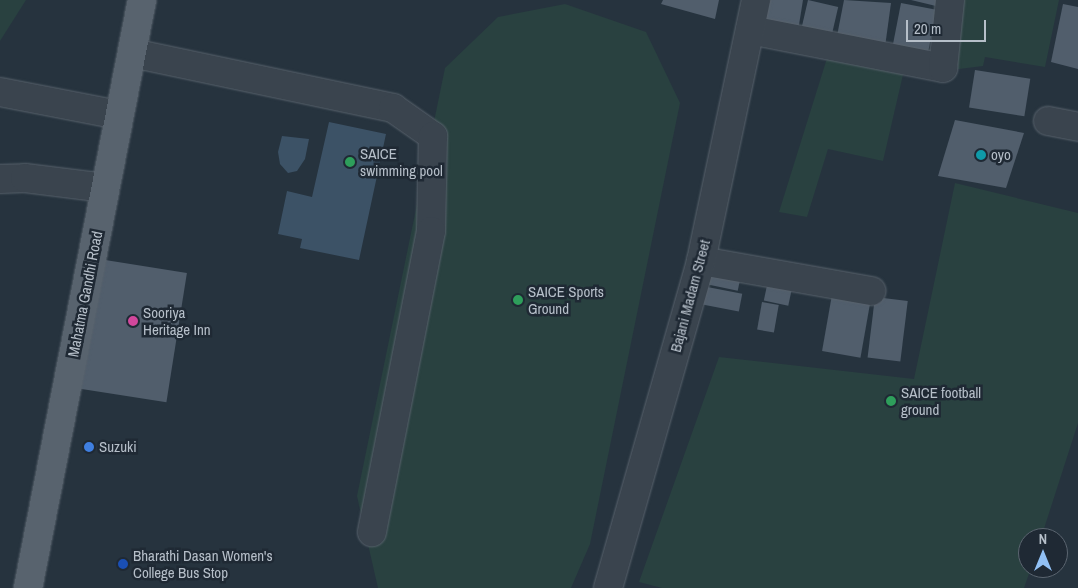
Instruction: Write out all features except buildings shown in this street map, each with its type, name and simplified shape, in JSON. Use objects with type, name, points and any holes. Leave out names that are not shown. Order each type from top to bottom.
[{"type":"main road","name":"Mahatma Gandhi Road","points":[[28,588],[142,0]]},
{"type":"street","name":"Bajani Madam Street","points":[[608,588],[701,261],[756,0]]},
{"type":"street","points":[[750,30],[943,68],[950,0]]},
{"type":"street","points":[[132,53],[393,108],[433,136],[431,231],[372,532]]},
{"type":"street","points":[[0,92],[119,116]]},
{"type":"street","points":[[1048,121],[1078,127]]},
{"type":"street","points":[[0,179],[25,178],[106,188]]},
{"type":"street","points":[[701,261],[871,291]]},
{"type":"green space","points":[[0,0],[26,0],[0,41]]},
{"type":"green space","points":[[956,0],[1059,0],[1045,67],[985,57],[983,66],[951,70]]},
{"type":"green space","name":"SAICE Sports Ground","points":[[565,4],[646,32],[680,103],[590,544],[571,588],[378,588],[357,496],[445,68],[498,17]]},
{"type":"green space","points":[[828,55],[905,66],[883,161],[828,149],[807,217],[779,212]]},
{"type":"green space","name":"SAICE football ground","points":[[955,183],[1078,213],[1078,423],[1044,528],[1018,528],[1018,578],[1028,578],[1024,588],[662,588],[639,582],[719,357],[914,379]]},
{"type":"water","name":"SAICE swimming pool","points":[[329,122],[386,134],[359,260],[300,248],[302,239],[278,234],[287,191],[312,197]]},
{"type":"water","points":[[282,136],[309,139],[305,159],[297,171],[288,173],[280,164],[278,152]]},
{"type":"place","name":"oyo","points":[[981,155]]},
{"type":"place","name":"SAICE swimming pool","points":[[350,162]]},
{"type":"place","name":"SAICE Sports Ground","points":[[518,300]]},
{"type":"place","name":"Sooriya Heritage Inn","points":[[133,321]]},
{"type":"place","name":"SAICE football ground","points":[[891,401]]},
{"type":"place","name":"Suzuki","points":[[89,447]]},
{"type":"place","name":"Bharathi Dasan Women's College Bus Stop","points":[[123,564]]}]
